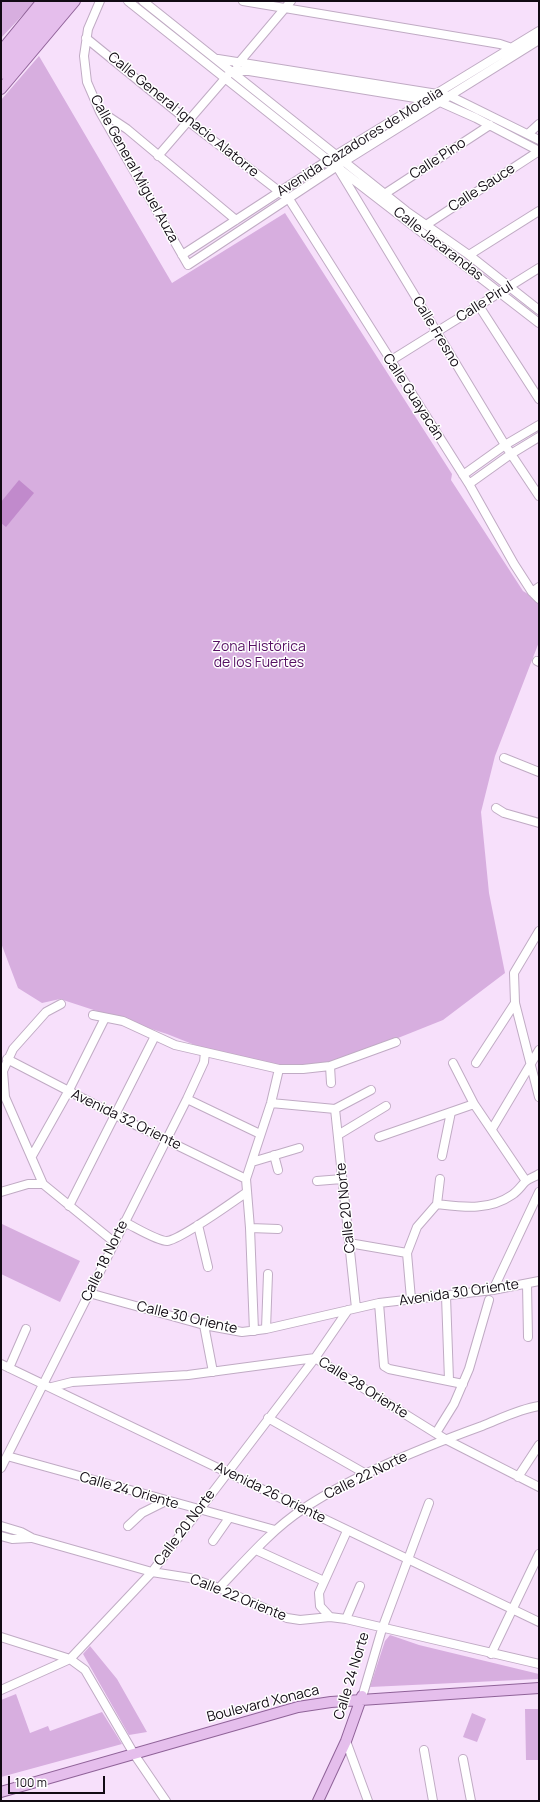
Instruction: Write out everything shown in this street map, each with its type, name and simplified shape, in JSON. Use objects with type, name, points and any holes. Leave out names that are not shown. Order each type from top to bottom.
[{"type":"main road","points":[[1,51],[42,1]]},
{"type":"main road","points":[[1,62],[52,1]]},
{"type":"main road","points":[[1,74],[63,1]]},
{"type":"main road","points":[[1,89],[75,1]]},
{"type":"main road","name":"Boulevard Xonaca","points":[[1,1785],[298,1707],[361,1697],[539,1682]]},
{"type":"main road","name":"Boulevard Xonaca","points":[[361,1697],[539,1688]]},
{"type":"main road","name":"Calle 24 Norte","points":[[318,1801],[346,1740],[361,1697]]},
{"type":"main road","name":"Boulevard Xonaca","points":[[1,1792],[133,1751]]},
{"type":"street","name":"Calle General Miguel Auza","points":[[100,1],[88,29],[86,38],[84,56],[87,82],[100,112],[188,265]]},
{"type":"street","name":"Calle Jacarandas","points":[[128,1],[328,160],[404,213],[426,225],[469,255],[509,288],[539,310]]},
{"type":"street","name":"Calle Jacarandas","points":[[143,1],[386,193],[404,213],[440,246],[539,323]]},
{"type":"street","points":[[243,1],[500,44],[521,51]]},
{"type":"street","points":[[158,156],[231,71],[241,62],[291,1]]},
{"type":"street","name":"Avenida Cazadores de Morelia","points":[[182,255],[328,160],[539,31]]},
{"type":"street","name":"Calle General Ignacio Alatorre","points":[[86,38],[188,122],[289,199]]},
{"type":"street","name":"Avenida Cazadores de Morelia","points":[[188,265],[289,199],[336,166],[539,40]]},
{"type":"street","points":[[218,59],[450,96],[539,140]]},
{"type":"street","points":[[231,71],[249,71],[440,102],[490,125],[539,151]]},
{"type":"street","points":[[100,112],[127,129],[158,156],[230,213],[236,220]]},
{"type":"street","points":[[528,134],[539,124]]},
{"type":"street","name":"Calle Pino","points":[[386,193],[490,125]]},
{"type":"street","name":"Calle Sauce","points":[[426,225],[539,151]]},
{"type":"street","name":"Calle Fresno","points":[[336,166],[436,333],[505,445],[539,496]]},
{"type":"street","name":"Calle Guayacán","points":[[289,199],[469,484],[535,595]]},
{"type":"street","points":[[469,255],[539,211]]},
{"type":"street","points":[[440,246],[446,240]]},
{"type":"street","name":"Calle Pirul","points":[[390,361],[539,268]]},
{"type":"street","points":[[479,306],[539,399]]},
{"type":"street","points":[[463,475],[505,445],[539,425]]},
{"type":"street","points":[[469,484],[511,454],[539,437]]},
{"type":"street","points":[[535,595],[539,587]]},
{"type":"street","points":[[504,758],[539,772]]},
{"type":"street","points":[[496,808],[504,813],[539,823]]},
{"type":"street","points":[[539,931],[514,973],[515,1003],[539,1096]]},
{"type":"street","points":[[476,1063],[515,1003]]},
{"type":"street","points":[[61,1004],[46,1012],[13,1049],[7,1059],[3,1071],[5,1097],[43,1184],[114,1242]]},
{"type":"street","points":[[93,1014],[105,1018],[123,1020],[175,1045],[279,1069],[303,1069],[330,1066],[396,1042]]},
{"type":"street","points":[[32,1156],[68,1092],[105,1018]]},
{"type":"street","points":[[69,1206],[155,1036]]},
{"type":"street","points":[[492,1129],[539,1050]]},
{"type":"street","name":"Calle 18 Norte","points":[[1,1468],[124,1222],[188,1099],[204,1062],[205,1052]]},
{"type":"street","name":"Avenida 32 Oriente","points":[[7,1059],[115,1116],[246,1179]]},
{"type":"street","points":[[453,1063],[474,1104],[526,1181]]},
{"type":"street","points":[[330,1066],[331,1083]]},
{"type":"street","points":[[254,1331],[250,1228],[246,1179],[271,1103],[279,1069]]},
{"type":"street","points":[[271,1103],[335,1109],[371,1090]]},
{"type":"street","points":[[188,1099],[260,1134]]},
{"type":"street","points":[[378,1136],[474,1104]]},
{"type":"street","points":[[338,1135],[386,1106]]},
{"type":"street","name":"Calle 20 Norte","points":[[70,1659],[152,1572],[352,1309],[349,1244],[335,1109]]},
{"type":"street","points":[[442,1156],[451,1112]]},
{"type":"street","points":[[252,1162],[299,1148]]},
{"type":"street","points":[[274,1155],[278,1170]]},
{"type":"street","points":[[437,1204],[469,1207],[501,1202],[519,1190],[526,1181],[539,1174]]},
{"type":"street","points":[[317,1181],[342,1179]]},
{"type":"street","points":[[411,1299],[407,1253],[417,1228],[437,1204],[440,1179]]},
{"type":"street","points":[[1,1192],[28,1184],[43,1184]]},
{"type":"street","points":[[124,1222],[167,1241],[198,1225],[247,1192]]},
{"type":"street","points":[[493,1290],[539,1192]]},
{"type":"street","points":[[198,1225],[208,1267]]},
{"type":"street","points":[[250,1228],[278,1229]]},
{"type":"street","points":[[349,1244],[407,1253]]},
{"type":"street","points":[[266,1329],[268,1274]]},
{"type":"street","name":"Avenida 30 Oriente","points":[[379,1303],[493,1290],[539,1281]]},
{"type":"street","points":[[527,1284],[528,1337]]},
{"type":"street","name":"Calle 30 Oriente","points":[[89,1293],[204,1325],[233,1331],[254,1331],[266,1329],[379,1303]]},
{"type":"street","points":[[446,1296],[449,1380]]},
{"type":"street","points":[[436,1433],[454,1404],[463,1384],[475,1352],[489,1300]]},
{"type":"street","points":[[379,1303],[384,1366],[389,1369],[463,1384]]},
{"type":"street","points":[[204,1325],[213,1372]]},
{"type":"street","points":[[5,1366],[26,1329]]},
{"type":"street","name":"Calle 28 Oriente","points":[[52,1388],[72,1382],[213,1372],[315,1358],[445,1439],[539,1487]]},
{"type":"street","name":"Avenida 26 Oriente","points":[[5,1366],[539,1622]]},
{"type":"street","name":"Calle 22 Norte","points":[[219,1588],[276,1530],[302,1509],[366,1474],[445,1439],[539,1406]]},
{"type":"street","points":[[268,1418],[366,1474]]},
{"type":"street","points":[[518,1477],[539,1445]]},
{"type":"street","name":"Calle 24 Oriente","points":[[7,1456],[166,1501],[276,1530]]},
{"type":"street","points":[[128,1526],[142,1513],[166,1501]]},
{"type":"street","name":"Calle 24 Norte","points":[[361,1697],[382,1628],[407,1558],[429,1503]]},
{"type":"street","points":[[213,1541],[229,1518]]},
{"type":"street","name":"Calle 22 Oriente","points":[[1,1526],[21,1532],[32,1538],[152,1572],[179,1575],[219,1588],[287,1618],[300,1620],[330,1617],[346,1619],[539,1664]]},
{"type":"street","points":[[330,1617],[320,1606],[318,1600],[319,1593],[347,1531]]},
{"type":"street","name":"Calle 22 Oriente","points":[[1,1536],[12,1539],[32,1538]]},
{"type":"street","points":[[256,1550],[324,1581]]},
{"type":"street","points":[[491,1654],[539,1554]]},
{"type":"street","points":[[346,1619],[360,1586]]},
{"type":"street","points":[[1,1637],[70,1659],[79,1664],[91,1676],[133,1751],[166,1801]]},
{"type":"street","points":[[1,1690],[70,1659]]},
{"type":"street","points":[[346,1740],[368,1801]]},
{"type":"street","points":[[424,1750],[433,1801]]},
{"type":"street","points":[[463,1759],[471,1801]]},
{"type":"green space","points":[[1,1],[36,1],[1,38]]},
{"type":"green space","name":"Zona Histórica de los Fuertes","points":[[39,56],[172,283],[285,213],[452,474],[451,480],[523,591],[539,601],[539,642],[495,756],[481,812],[489,893],[505,973],[443,1020],[333,1064],[297,1067],[257,1062],[215,1053],[167,1034],[60,999],[42,1003],[18,988],[1,943],[1,100]]},
{"type":"green space","points":[[2,1224],[80,1261],[60,1302],[1,1274]]},
{"type":"green space","points":[[390,1635],[419,1645],[539,1674],[539,1679],[370,1687],[385,1641]]},
{"type":"green space","points":[[90,1646],[117,1679],[147,1732],[129,1735],[83,1654]]},
{"type":"green space","points":[[16,1694],[30,1733],[48,1726],[50,1731],[102,1712],[122,1744],[1,1777],[1,1700]]},
{"type":"green space","points":[[525,1709],[539,1709],[539,1760],[526,1760]]},
{"type":"green space","points":[[472,1713],[486,1719],[477,1742],[463,1737]]},
{"type":"shaded area","points":[[19,480],[34,493],[6,527],[1,523],[1,502]]}]
